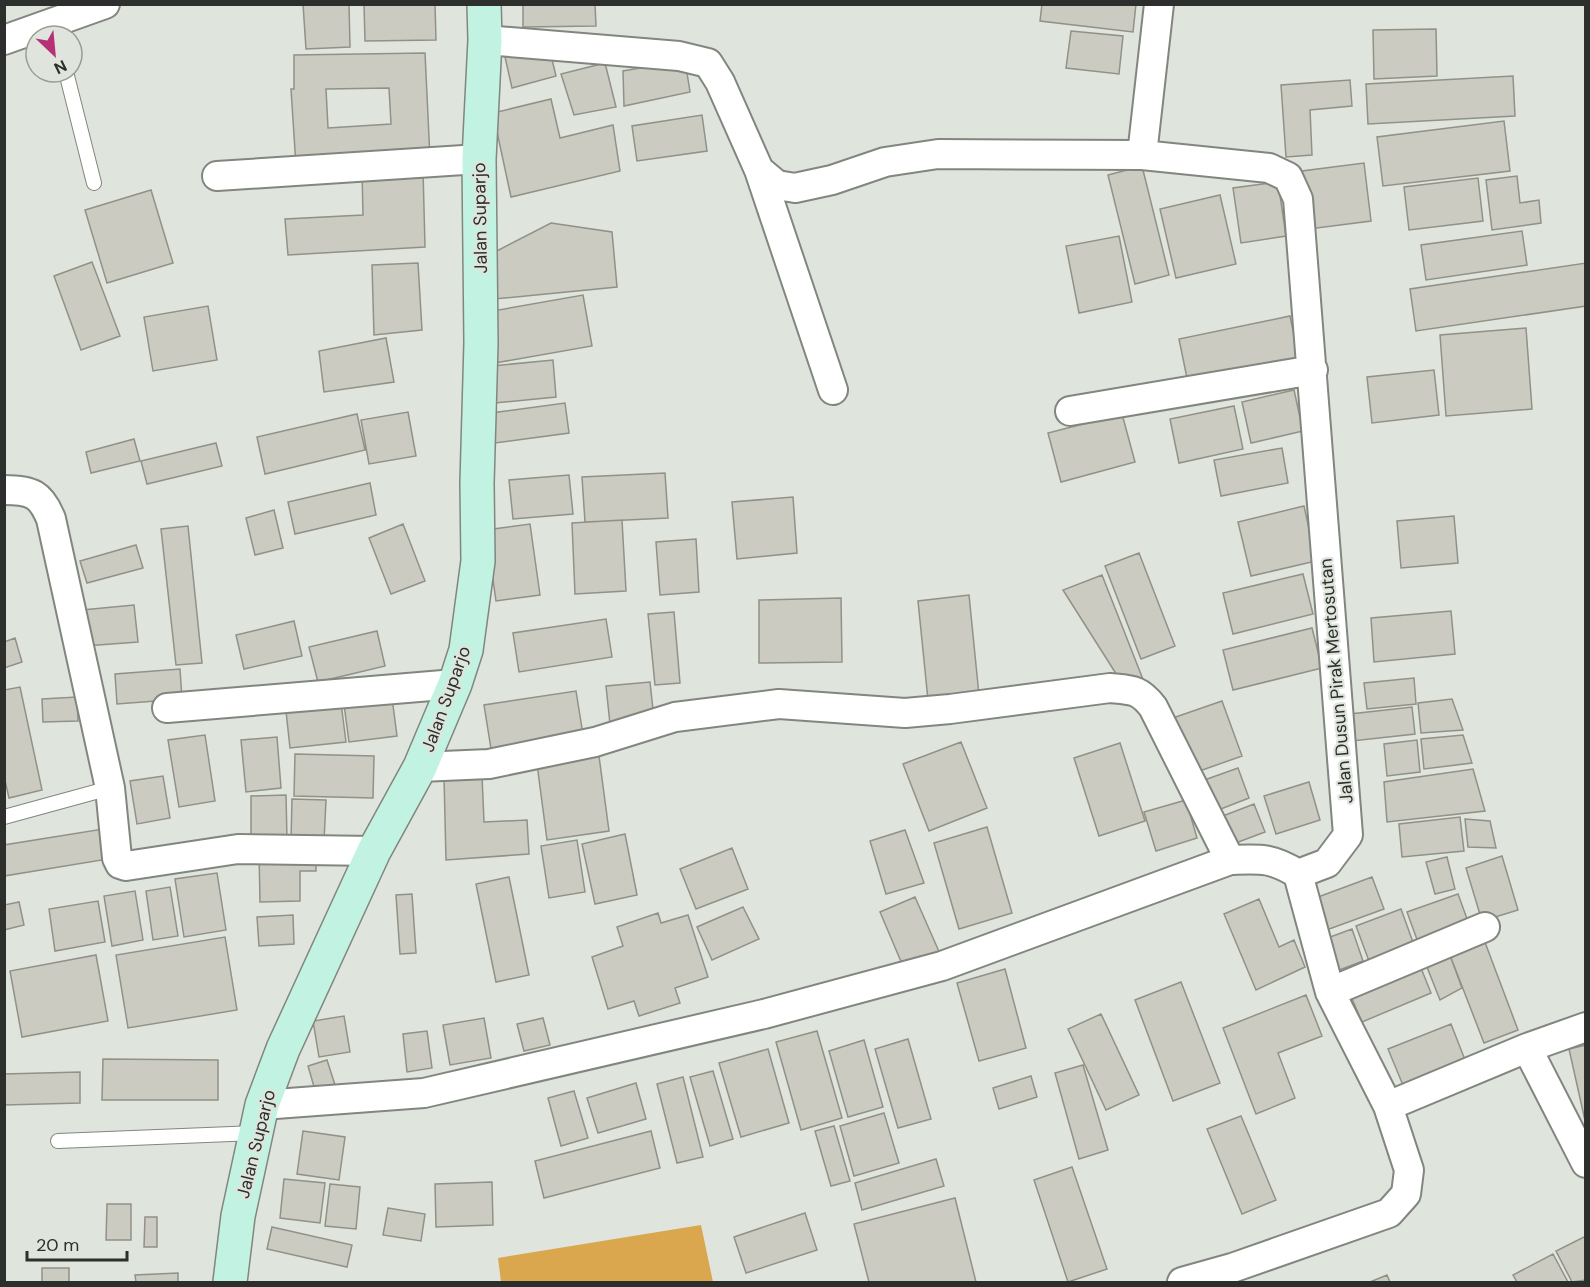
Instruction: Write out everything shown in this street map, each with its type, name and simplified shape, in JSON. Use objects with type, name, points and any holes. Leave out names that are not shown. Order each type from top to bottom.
[{"type":"main road","name":"Jalan Suparjo","points":[[230,1282],[238,1216],[260,1119],[283,1049],[374,851],[420,767],[455,684],[466,650],[478,561],[477,483],[481,343],[478,159],[485,40],[484,4]]},
{"type":"street","points":[[66,24],[105,4]]},
{"type":"street","points":[[1142,155],[1159,4]]},
{"type":"street","points":[[4,40],[24,36]]},
{"type":"street","points":[[485,40],[679,56],[708,63],[720,82],[759,170],[833,390]]},
{"type":"street","name":"Jalan Dusun Pirak Mertosutan","points":[[759,170],[777,185],[795,188],[832,180],[885,162],[938,154],[1142,155],[1269,168],[1288,177],[1298,199],[1348,835],[1327,863],[1298,874]]},
{"type":"street","points":[[217,176],[478,159]]},
{"type":"street","points":[[1070,411],[1313,370]]},
{"type":"street","points":[[4,490],[34,494],[44,502],[51,519],[110,788],[117,858],[120,864],[123,866],[238,849],[374,851]]},
{"type":"street","points":[[167,708],[455,684]]},
{"type":"street","points":[[420,767],[489,764],[595,742],[675,717],[779,704],[905,713],[1110,688],[1130,689],[1144,695],[1153,707],[1230,860]]},
{"type":"street","points":[[260,1119],[424,1093],[764,1014],[942,966],[1230,860],[1262,859],[1281,863],[1298,874],[1330,992],[1388,1106],[1409,1170],[1406,1194],[1389,1213],[1232,1268],[1182,1282]]},
{"type":"street","points":[[1330,992],[1485,927]]},
{"type":"street","points":[[1388,1106],[1527,1048],[1586,1027]]},
{"type":"street","points":[[1527,1048],[1586,1163]]},
{"type":"lane","points":[[69,84],[94,183]]},
{"type":"lane","points":[[4,817],[110,788]]},
{"type":"lane","points":[[58,1141],[260,1119]]},
{"type":"shaded area","points":[[701,1225],[713,1282],[501,1282],[498,1258]]},
{"type":"building","points":[[303,4],[349,4],[350,47],[306,49]]},
{"type":"building","points":[[364,4],[435,4],[436,40],[365,41]]},
{"type":"building","points":[[523,4],[595,4],[596,26],[523,27]]},
{"type":"building","points":[[1042,4],[1136,4],[1133,32],[1040,21]]},
{"type":"building","points":[[1436,29],[1437,76],[1374,79],[1373,30]]},
{"type":"building","points":[[1071,31],[1123,36],[1119,74],[1066,68]]},
{"type":"building","points":[[550,51],[556,76],[512,88],[505,57]]},
{"type":"building","points":[[425,53],[430,158],[296,166],[291,89],[294,89],[294,55]],"holes":[[[389,88],[391,124],[328,128],[326,89]]]},
{"type":"building","points":[[685,60],[690,92],[624,106],[623,71]]},
{"type":"building","points":[[605,63],[616,107],[574,115],[561,74]]},
{"type":"building","points":[[1513,76],[1515,116],[1368,124],[1366,84]]},
{"type":"building","points":[[1350,80],[1352,106],[1310,110],[1312,155],[1286,157],[1281,85]]},
{"type":"building","points":[[551,99],[560,138],[613,125],[620,171],[511,197],[493,113]]},
{"type":"building","points":[[702,115],[707,151],[637,161],[632,126]]},
{"type":"building","points":[[1504,121],[1510,171],[1383,186],[1377,137]]},
{"type":"building","points":[[1364,163],[1371,221],[1309,229],[1302,171]]},
{"type":"building","points":[[1142,166],[1169,275],[1135,284],[1108,175]]},
{"type":"building","points":[[423,170],[425,247],[288,255],[285,219],[363,215],[362,171]]},
{"type":"building","points":[[1517,176],[1520,203],[1539,200],[1541,223],[1492,230],[1486,180]]},
{"type":"building","points":[[1478,178],[1483,221],[1409,230],[1404,187]]},
{"type":"building","points":[[1278,182],[1286,236],[1241,243],[1233,188]]},
{"type":"building","points":[[151,190],[173,263],[107,283],[85,210]]},
{"type":"building","points":[[1220,195],[1236,264],[1176,278],[1160,209]]},
{"type":"building","points":[[551,223],[612,232],[617,287],[494,299],[491,254]]},
{"type":"building","points":[[1522,231],[1527,265],[1426,280],[1421,245]]},
{"type":"building","points":[[1119,236],[1132,302],[1079,313],[1066,246]]},
{"type":"building","points":[[92,262],[120,336],[81,350],[54,276]]},
{"type":"building","points":[[418,263],[422,330],[374,335],[372,265]]},
{"type":"building","points":[[1586,263],[1586,306],[1416,331],[1410,289]]},
{"type":"building","points":[[583,295],[592,346],[495,363],[487,312]]},
{"type":"building","points":[[208,306],[217,360],[153,371],[144,317]]},
{"type":"building","points":[[1290,316],[1299,360],[1188,383],[1179,339]]},
{"type":"building","points":[[1526,328],[1532,409],[1446,416],[1440,335]]},
{"type":"building","points":[[386,338],[394,382],[324,392],[319,351]]},
{"type":"building","points":[[553,360],[556,397],[485,404],[481,367]]},
{"type":"building","points":[[1434,370],[1439,415],[1372,423],[1367,377]]},
{"type":"building","points":[[1294,390],[1303,431],[1251,443],[1242,402]]},
{"type":"building","points":[[565,403],[569,433],[495,443],[491,413]]},
{"type":"building","points":[[1234,406],[1243,449],[1179,463],[1170,419]]},
{"type":"building","points":[[408,412],[416,456],[369,464],[361,420]]},
{"type":"building","points":[[357,414],[365,450],[265,474],[257,437]]},
{"type":"building","points":[[1122,414],[1135,462],[1061,482],[1048,433]]},
{"type":"building","points":[[134,439],[140,461],[91,473],[86,452]]},
{"type":"building","points":[[216,443],[222,466],[147,484],[141,461]]},
{"type":"building","points":[[1282,448],[1288,483],[1221,496],[1214,460]]},
{"type":"building","points":[[665,473],[668,518],[585,522],[582,477]]},
{"type":"building","points":[[569,475],[573,514],[513,519],[509,480]]},
{"type":"building","points":[[370,483],[376,515],[295,534],[288,502]]},
{"type":"building","points":[[793,497],[797,553],[737,559],[732,502]]},
{"type":"building","points":[[1304,506],[1316,561],[1251,576],[1238,522]]},
{"type":"building","points":[[274,510],[283,548],[255,555],[246,518]]},
{"type":"building","points":[[1454,516],[1458,563],[1401,568],[1397,521]]},
{"type":"building","points":[[622,520],[626,591],[575,594],[572,523]]},
{"type":"building","points":[[403,524],[425,581],[391,594],[369,538]]},
{"type":"building","points":[[530,524],[540,595],[496,601],[486,530]]},
{"type":"building","points":[[188,526],[202,663],[176,665],[161,529]]},
{"type":"building","points":[[696,539],[699,592],[660,595],[656,542]]},
{"type":"building","points":[[136,545],[143,568],[87,583],[80,561]]},
{"type":"building","points":[[1139,553],[1175,646],[1141,659],[1105,566]]},
{"type":"building","points":[[1303,574],[1313,614],[1233,634],[1223,593]]},
{"type":"building","points":[[1102,575],[1144,682],[1120,680],[1063,590]]},
{"type":"building","points":[[969,595],[979,695],[928,700],[918,601]]},
{"type":"building","points":[[841,598],[842,662],[759,663],[759,600]]},
{"type":"building","points":[[134,605],[138,642],[85,646],[82,610]]},
{"type":"building","points":[[1451,611],[1455,654],[1374,662],[1371,618]]},
{"type":"building","points":[[674,612],[680,683],[655,685],[648,614]]},
{"type":"building","points":[[606,619],[612,657],[519,672],[513,633]]},
{"type":"building","points":[[294,621],[302,656],[244,669],[236,635]]},
{"type":"building","points":[[1312,628],[1322,668],[1233,690],[1223,650]]},
{"type":"building","points":[[377,631],[385,666],[318,682],[309,647]]},
{"type":"building","points":[[15,638],[22,662],[4,668],[4,642]]},
{"type":"building","points":[[180,669],[182,699],[117,704],[115,674]]},
{"type":"building","points":[[1414,678],[1416,704],[1367,709],[1364,683]]},
{"type":"building","points":[[650,682],[654,719],[610,724],[606,686]]},
{"type":"building","points":[[20,687],[42,790],[9,798],[4,776],[4,690]]},
{"type":"building","points":[[391,690],[397,736],[349,742],[343,697]]},
{"type":"building","points":[[576,691],[584,741],[492,755],[484,705]]},
{"type":"building","points":[[340,695],[346,742],[290,748],[285,702]]},
{"type":"building","points":[[77,697],[78,721],[43,722],[42,699]]},
{"type":"building","points":[[1452,699],[1463,730],[1421,733],[1418,703]]},
{"type":"building","points":[[1222,701],[1242,756],[1191,774],[1170,719]]},
{"type":"building","points":[[1412,707],[1415,734],[1352,741],[1350,714]]},
{"type":"building","points":[[205,735],[215,801],[179,807],[168,740]]},
{"type":"building","points":[[1463,735],[1472,763],[1424,769],[1421,739]]},
{"type":"building","points":[[277,737],[281,788],[246,792],[241,740]]},
{"type":"building","points":[[1417,740],[1420,772],[1387,776],[1384,744]]},
{"type":"building","points":[[961,742],[987,808],[929,831],[903,764]]},
{"type":"building","points":[[1120,743],[1145,821],[1099,836],[1074,758]]},
{"type":"building","points":[[295,754],[374,756],[373,798],[294,796]]},
{"type":"building","points":[[599,756],[609,831],[547,840],[537,764]]},
{"type":"building","points":[[1238,768],[1249,798],[1208,814],[1196,783]]},
{"type":"building","points":[[1473,769],[1485,811],[1387,822],[1384,782]]},
{"type":"building","points":[[163,776],[170,818],[137,824],[130,781]]},
{"type":"building","points":[[482,776],[484,822],[527,820],[529,854],[446,860],[444,777]]},
{"type":"building","points":[[1309,782],[1320,820],[1276,834],[1264,796]]},
{"type":"building","points":[[286,795],[287,839],[251,840],[251,796]]},
{"type":"building","points":[[292,799],[326,800],[324,841],[291,841]]},
{"type":"building","points":[[1186,800],[1197,838],[1156,851],[1144,812]]},
{"type":"building","points":[[1254,804],[1265,832],[1225,847],[1215,819]]},
{"type":"building","points":[[1460,817],[1464,851],[1402,857],[1399,824]]},
{"type":"building","points":[[1465,819],[1490,821],[1496,848],[1468,847]]},
{"type":"building","points":[[987,827],[1012,913],[959,929],[934,843]]},
{"type":"building","points":[[103,829],[108,859],[4,876],[4,845]]},
{"type":"building","points":[[905,830],[924,883],[886,894],[870,841]]},
{"type":"building","points":[[625,834],[637,895],[595,904],[582,844]]},
{"type":"building","points":[[577,840],[585,892],[549,898],[541,846]]},
{"type":"building","points":[[732,848],[748,889],[696,909],[680,869]]},
{"type":"building","points":[[316,851],[316,871],[300,871],[300,901],[260,902],[259,852]]},
{"type":"building","points":[[1502,856],[1518,910],[1482,921],[1466,868]]},
{"type":"building","points":[[1447,857],[1455,889],[1435,894],[1426,862]]},
{"type":"building","points":[[217,873],[226,930],[184,937],[175,879]]},
{"type":"building","points":[[509,877],[529,975],[496,982],[476,884]]},
{"type":"building","points":[[1372,877],[1384,909],[1321,932],[1310,900]]},
{"type":"building","points":[[170,887],[178,936],[153,940],[146,891]]},
{"type":"building","points":[[135,891],[143,940],[112,946],[104,896]]},
{"type":"building","points":[[412,894],[416,953],[400,954],[396,895]]},
{"type":"building","points":[[1458,894],[1470,927],[1419,945],[1407,912]]},
{"type":"building","points":[[915,897],[941,956],[905,971],[880,912]]},
{"type":"building","points":[[1259,899],[1279,947],[1294,940],[1305,967],[1256,990],[1224,914]]},
{"type":"building","points":[[98,901],[105,942],[55,951],[49,909]]},
{"type":"building","points":[[19,902],[24,925],[4,930],[4,905]]},
{"type":"building","points":[[743,907],[759,939],[712,960],[697,927]]},
{"type":"building","points":[[1401,909],[1414,945],[1369,961],[1356,926]]},
{"type":"building","points":[[658,913],[661,923],[688,915],[708,977],[675,988],[680,1003],[639,1016],[634,1001],[608,1009],[592,957],[623,946],[617,927]]},
{"type":"building","points":[[293,915],[294,944],[259,946],[257,917]]},
{"type":"building","points":[[1352,929],[1363,961],[1334,972],[1322,940]]},
{"type":"building","points":[[225,937],[237,1010],[128,1028],[116,955]]},
{"type":"building","points":[[1483,937],[1518,1030],[1484,1043],[1448,950]]},
{"type":"building","points":[[1448,950],[1462,988],[1440,1000],[1425,962]]},
{"type":"building","points":[[96,955],[108,1021],[22,1037],[10,971]]},
{"type":"building","points":[[1419,963],[1431,993],[1362,1022],[1349,992]]},
{"type":"building","points":[[1005,969],[1026,1048],[979,1061],[957,983]]},
{"type":"building","points":[[1181,982],[1220,1083],[1173,1101],[1135,1000]]},
{"type":"building","points":[[1306,995],[1322,1036],[1278,1053],[1295,1098],[1256,1114],[1223,1028]]},
{"type":"building","points":[[1101,1014],[1139,1095],[1106,1110],[1068,1029]]},
{"type":"building","points":[[344,1016],[350,1052],[319,1057],[313,1021]]},
{"type":"building","points":[[484,1018],[491,1058],[450,1065],[443,1025]]},
{"type":"building","points":[[543,1018],[550,1045],[524,1051],[517,1024]]},
{"type":"building","points":[[1451,1024],[1467,1065],[1405,1090],[1388,1049]]},
{"type":"building","points":[[427,1031],[432,1068],[407,1072],[403,1034]]},
{"type":"building","points":[[817,1031],[842,1118],[801,1130],[776,1042]]},
{"type":"building","points":[[908,1039],[931,1119],[898,1128],[875,1049]]},
{"type":"building","points":[[864,1040],[883,1107],[848,1117],[829,1051]]},
{"type":"building","points":[[1586,1045],[1586,1125],[1569,1049]]},
{"type":"building","points":[[768,1049],[789,1123],[741,1137],[719,1063]]},
{"type":"building","points":[[103,1059],[218,1060],[218,1100],[102,1100]]},
{"type":"building","points":[[327,1060],[335,1085],[315,1090],[308,1066]]},
{"type":"building","points":[[1083,1065],[1108,1150],[1079,1159],[1055,1073]]},
{"type":"building","points":[[713,1071],[733,1139],[710,1146],[690,1077]]},
{"type":"building","points":[[80,1072],[80,1103],[4,1105],[4,1074]]},
{"type":"building","points":[[1031,1076],[1037,1097],[999,1109],[993,1088]]},
{"type":"building","points":[[683,1077],[703,1157],[677,1163],[657,1084]]},
{"type":"building","points":[[636,1083],[646,1119],[598,1133],[587,1098]]},
{"type":"building","points":[[574,1091],[588,1138],[561,1146],[548,1098]]},
{"type":"building","points":[[884,1113],[899,1163],[854,1176],[840,1126]]},
{"type":"building","points":[[1241,1116],[1276,1200],[1242,1214],[1207,1129]]},
{"type":"building","points":[[834,1126],[850,1181],[831,1186],[815,1131]]},
{"type":"building","points":[[303,1131],[345,1137],[339,1180],[297,1174]]},
{"type":"building","points":[[651,1131],[660,1168],[544,1198],[535,1161]]},
{"type":"building","points":[[936,1159],[944,1186],[862,1210],[855,1183]]},
{"type":"building","points":[[1072,1167],[1107,1269],[1068,1282],[1034,1180]]},
{"type":"building","points":[[284,1179],[325,1183],[320,1223],[280,1218]]},
{"type":"building","points":[[492,1182],[493,1225],[436,1227],[435,1184]]},
{"type":"building","points":[[330,1184],[360,1187],[356,1229],[325,1226]]},
{"type":"building","points":[[955,1198],[976,1282],[869,1282],[854,1224]]},
{"type":"building","points":[[107,1204],[131,1204],[131,1240],[106,1240]]},
{"type":"building","points":[[388,1208],[425,1214],[421,1241],[383,1235]]},
{"type":"building","points":[[805,1213],[817,1250],[746,1273],[734,1237]]},
{"type":"building","points":[[145,1217],[157,1217],[157,1247],[144,1247]]},
{"type":"building","points":[[272,1227],[352,1245],[347,1267],[267,1249]]},
{"type":"building","points":[[1586,1236],[1586,1280],[1572,1282],[1556,1251]]},
{"type":"building","points":[[1553,1254],[1568,1282],[1517,1282],[1513,1275]]},
{"type":"building","points":[[42,1268],[69,1268],[69,1282],[42,1282]]},
{"type":"building","points":[[178,1273],[178,1282],[136,1282],[135,1275]]},
{"type":"building","points":[[1387,1275],[1390,1282],[1370,1282]]}]
